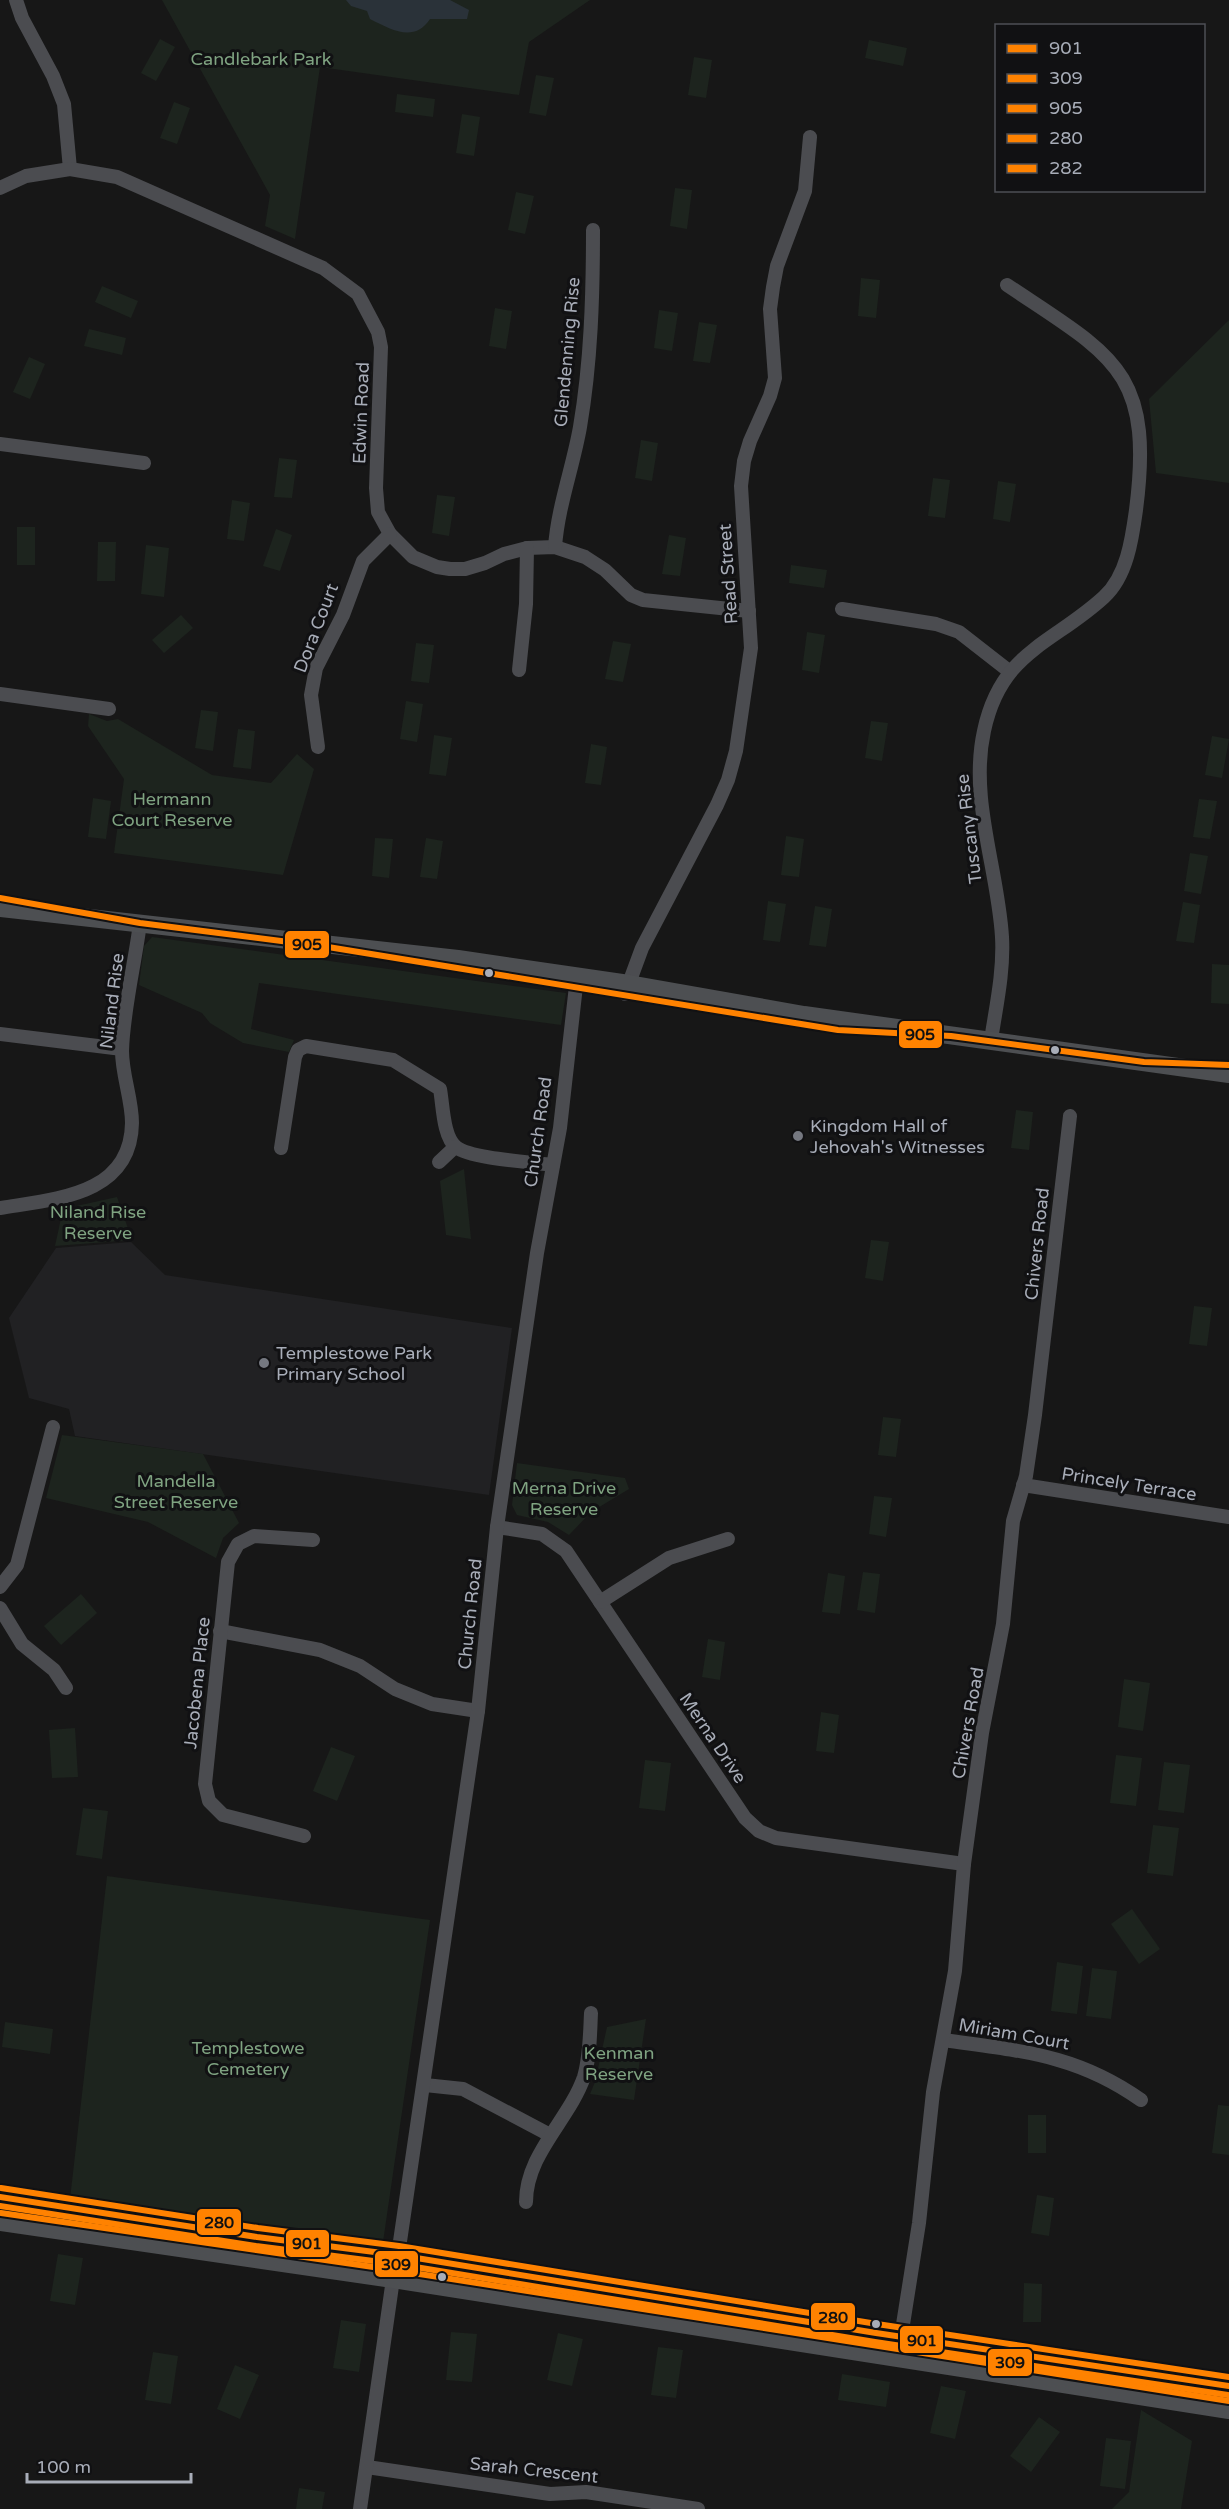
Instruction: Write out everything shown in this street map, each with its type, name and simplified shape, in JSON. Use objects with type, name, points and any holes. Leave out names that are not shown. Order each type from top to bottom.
[{"type":"main road","points":[[0,898],[140,923]]},
{"type":"main road","points":[[0,908],[328,946],[627,989],[838,1030],[991,1040],[1229,1074]]},
{"type":"main road","points":[[1144,1062],[1229,1065]]},
{"type":"main road","points":[[0,2198],[526,2275],[901,2337],[1229,2386]]},
{"type":"main road","points":[[1,2226],[393,2279],[1229,2410]]},
{"type":"main road","points":[[398,2256],[399,2267],[441,2276],[466,2291]]},
{"type":"main road","points":[[523,2300],[526,2275]]},
{"type":"street","points":[[16,0],[22,18],[64,104],[70,169]]},
{"type":"street","name":"Read Street","points":[[627,989],[642,948],[728,780],[751,648],[741,486],[744,461],[775,378],[770,309],[773,287],[777,266],[805,191],[810,137]]},
{"type":"street","name":"Edwin Road","points":[[0,188],[26,176],[70,169],[117,177],[323,268],[358,294],[374,318],[381,347],[376,488],[378,512],[390,534],[413,557],[437,567],[465,569],[527,548],[555,548],[585,557],[605,570],[631,595],[643,600],[749,611]]},
{"type":"street","name":"Glendenning Rise","points":[[555,548],[557,524],[584,400],[593,311],[593,230]]},
{"type":"street","name":"Tuscany Rise","points":[[991,1040],[1000,983],[1002,938],[979,771],[988,716],[1010,671],[1039,644],[1105,596],[1121,572],[1132,540],[1141,461],[1140,422],[1135,404],[1115,366],[1095,345],[1007,285]]},
{"type":"street","points":[[0,444],[144,463]]},
{"type":"street","name":"Dora Court","points":[[318,747],[312,695],[316,668],[343,615],[353,582],[363,561],[390,534]]},
{"type":"street","points":[[519,670],[526,604],[527,548]]},
{"type":"street","points":[[842,609],[936,624],[959,632],[1010,671]]},
{"type":"street","points":[[0,694],[109,709]]},
{"type":"street","name":"Niland Rise","points":[[0,1208],[68,1197],[97,1185],[116,1170],[128,1148],[132,1123],[123,1076],[122,1049],[140,923]]},
{"type":"street","name":"Church Road","points":[[398,2256],[425,2085],[478,1711],[497,1527],[537,1253],[560,1128],[576,982]]},
{"type":"street","points":[[0,1034],[122,1049]]},
{"type":"street","points":[[281,1148],[295,1058],[298,1050],[306,1046],[393,1060],[440,1089],[447,1132],[455,1147],[472,1154],[553,1165]]},
{"type":"street","name":"Chivers Road","points":[[901,2337],[919,2223],[933,2092],[955,1971],[964,1864],[982,1733],[1003,1624],[1013,1521],[1023,1485],[1035,1415],[1070,1116]]},
{"type":"street","points":[[439,1162],[455,1147]]},
{"type":"street","points":[[0,1587],[17,1564],[53,1427]]},
{"type":"street","name":"Princely Terrace","points":[[1023,1485],[1229,1517]]},
{"type":"street","name":"Merna Drive","points":[[497,1527],[542,1534],[566,1551],[745,1818],[759,1831],[776,1838],[964,1864]]},
{"type":"street","name":"Jacobena Place","points":[[304,1836],[223,1815],[210,1801],[205,1784],[228,1562],[238,1544],[254,1536],[313,1540]]},
{"type":"street","points":[[600,1602],[669,1558],[729,1539]]},
{"type":"street","points":[[0,1608],[22,1644],[54,1670],[66,1689]]},
{"type":"street","points":[[220,1632],[320,1650],[360,1666],[395,1689],[432,1704],[478,1711]]},
{"type":"street","points":[[526,2202],[526,2190],[550,2135],[584,2077],[591,2013]]},
{"type":"street","name":"Miriam Court","points":[[944,2040],[1052,2057],[1100,2074],[1141,2100]]},
{"type":"street","points":[[425,2085],[463,2089],[550,2135]]},
{"type":"street","points":[[360,2509],[393,2279]]},
{"type":"street","name":"Sarah Crescent","points":[[367,2467],[549,2494],[586,2493],[698,2509]]},
{"type":"shaded area","points":[[346,0],[450,0],[469,10],[467,19],[430,19],[417,31],[402,32],[370,19],[367,11],[351,6]]},
{"type":"shaded area","name":"Templestowe Park Primary School","points":[[131,1242],[165,1275],[512,1328],[489,1495],[75,1436],[69,1409],[29,1398],[9,1318],[56,1248]]},
{"type":"green space","name":"Candlebark Park","points":[[162,0],[590,0],[529,42],[519,95],[320,67],[295,239],[265,226],[270,195]]},
{"type":"green space","points":[[160,39],[175,47],[156,81],[141,73]]},
{"type":"green space","points":[[869,40],[907,48],[903,66],[865,58]]},
{"type":"green space","points":[[694,57],[712,60],[706,98],[688,95]]},
{"type":"green space","points":[[536,75],[554,78],[546,116],[529,113]]},
{"type":"green space","points":[[397,94],[435,99],[433,117],[395,112]]},
{"type":"green space","points":[[174,102],[190,108],[177,144],[160,138]]},
{"type":"green space","points":[[462,114],[480,117],[474,156],[456,153]]},
{"type":"green space","points":[[675,188],[692,190],[687,229],[670,226]]},
{"type":"green space","points":[[516,192],[534,196],[525,234],[508,230]]},
{"type":"green space","points":[[861,278],[880,280],[876,318],[858,316]]},
{"type":"green space","points":[[102,286],[138,301],[131,318],[95,302]]},
{"type":"green space","points":[[495,308],[512,311],[506,349],[489,346]]},
{"type":"green space","points":[[659,310],[678,313],[672,351],[654,348]]},
{"type":"green space","points":[[1229,320],[1229,483],[1156,473],[1149,399]]},
{"type":"green space","points":[[699,322],[717,325],[710,363],[693,361]]},
{"type":"green space","points":[[89,329],[126,338],[122,355],[84,346]]},
{"type":"green space","points":[[29,357],[45,364],[30,399],[13,392]]},
{"type":"green space","points":[[641,440],[658,443],[652,481],[635,478]]},
{"type":"green space","points":[[279,458],[297,460],[292,498],[274,497]]},
{"type":"green space","points":[[933,478],[950,480],[945,518],[928,516]]},
{"type":"green space","points":[[998,481],[1016,484],[1010,522],[993,519]]},
{"type":"green space","points":[[437,495],[455,497],[449,536],[432,533]]},
{"type":"green space","points":[[232,500],[250,503],[244,541],[227,539]]},
{"type":"green space","points":[[17,527],[35,527],[35,565],[17,565]]},
{"type":"green space","points":[[276,529],[292,535],[280,571],[263,566]]},
{"type":"green space","points":[[669,535],[686,538],[680,576],[662,574]]},
{"type":"green space","points":[[98,542],[116,542],[115,581],[97,581]]},
{"type":"green space","points":[[146,545],[169,548],[164,597],[141,594]]},
{"type":"green space","points":[[791,565],[827,570],[824,588],[789,583]]},
{"type":"green space","points":[[181,615],[193,628],[164,653],[152,640]]},
{"type":"green space","points":[[807,632],[825,635],[819,673],[802,670]]},
{"type":"green space","points":[[613,641],[631,644],[623,682],[605,679]]},
{"type":"green space","points":[[416,643],[434,645],[429,683],[411,681]]},
{"type":"green space","points":[[406,701],[423,704],[417,742],[400,739]]},
{"type":"green space","points":[[201,710],[218,712],[213,751],[195,748]]},
{"type":"green space","name":"Hermann Court Reserve","points":[[89,714],[107,721],[118,719],[212,775],[271,783],[297,754],[314,769],[283,875],[114,853],[124,779],[88,726]]},
{"type":"green space","points":[[871,721],[888,723],[882,761],[865,758]]},
{"type":"green space","points":[[238,729],[255,731],[251,769],[233,767]]},
{"type":"green space","points":[[434,735],[452,738],[446,776],[429,774]]},
{"type":"green space","points":[[1212,736],[1229,739],[1222,778],[1205,775]]},
{"type":"green space","points":[[591,744],[607,747],[601,785],[585,783]]},
{"type":"green space","points":[[93,798],[111,801],[106,839],[88,837]]},
{"type":"green space","points":[[1199,799],[1217,801],[1210,839],[1193,837]]},
{"type":"green space","points":[[786,836],[804,839],[799,877],[781,875]]},
{"type":"green space","points":[[375,838],[393,839],[389,878],[372,876]]},
{"type":"green space","points":[[426,838],[443,841],[437,879],[420,877]]},
{"type":"green space","points":[[1190,853],[1208,856],[1201,894],[1184,891]]},
{"type":"green space","points":[[768,901],[786,904],[780,942],[763,940]]},
{"type":"green space","points":[[1183,902],[1200,905],[1194,943],[1176,941]]},
{"type":"green space","points":[[815,906],[832,909],[826,947],[809,945]]},
{"type":"green space","points":[[152,937],[566,993],[561,1025],[259,983],[251,1029],[294,1040],[289,1052],[243,1043],[210,1023],[202,1013],[139,985],[144,946]]},
{"type":"green space","points":[[1212,964],[1229,965],[1229,1004],[1211,1003]]},
{"type":"green space","points":[[1016,1110],[1033,1112],[1029,1150],[1011,1148]]},
{"type":"green space","points":[[464,1169],[471,1239],[446,1235],[440,1181]]},
{"type":"green space","name":"Niland Rise Reserve","points":[[117,1197],[132,1240],[55,1246],[63,1209]]},
{"type":"green space","points":[[871,1240],[889,1242],[883,1281],[865,1278]]},
{"type":"green space","points":[[1194,1306],[1212,1308],[1207,1346],[1189,1344]]},
{"type":"green space","points":[[883,1417],[901,1419],[896,1457],[878,1455]]},
{"type":"green space","name":"Mandella Street Reserve","points":[[62,1435],[203,1454],[239,1523],[223,1538],[216,1558],[148,1522],[46,1498]]},
{"type":"green space","name":"Merna Drive Reserve","points":[[517,1463],[625,1478],[629,1489],[591,1512],[569,1535],[548,1522],[517,1515],[512,1505]]},
{"type":"green space","points":[[874,1496],[892,1498],[886,1537],[869,1534]]},
{"type":"green space","points":[[863,1572],[880,1574],[875,1613],[857,1610]]},
{"type":"green space","points":[[828,1573],[845,1576],[840,1614],[822,1612]]},
{"type":"green space","points":[[81,1594],[97,1613],[61,1645],[44,1626]]},
{"type":"green space","points":[[708,1639],[725,1642],[720,1680],[702,1677]]},
{"type":"green space","points":[[1124,1679],[1150,1683],[1143,1731],[1118,1727]]},
{"type":"green space","points":[[821,1712],[839,1715],[834,1753],[816,1751]]},
{"type":"green space","points":[[75,1728],[78,1777],[52,1778],[49,1730]]},
{"type":"green space","points":[[331,1747],[355,1756],[337,1801],[313,1791]]},
{"type":"green space","points":[[1116,1755],[1142,1758],[1136,1806],[1110,1803]]},
{"type":"green space","points":[[645,1760],[671,1763],[665,1811],[639,1808]]},
{"type":"green space","points":[[1164,1762],[1190,1765],[1184,1813],[1158,1810]]},
{"type":"green space","points":[[83,1808],[108,1811],[102,1859],[76,1855]]},
{"type":"green space","points":[[1153,1825],[1179,1828],[1173,1876],[1147,1873]]},
{"type":"green space","name":"Templestowe Cemetery","points":[[107,1876],[430,1920],[383,2242],[70,2199]]},
{"type":"green space","points":[[1132,1909],[1160,1949],[1139,1964],[1111,1924]]},
{"type":"green space","points":[[1057,1962],[1083,1966],[1077,2014],[1051,2011]]},
{"type":"green space","points":[[1092,1968],[1117,1971],[1111,2019],[1086,2016]]},
{"type":"green space","name":"Kenman Reserve","points":[[646,2019],[634,2100],[590,2094],[595,2082],[607,2027]]},
{"type":"green space","points":[[5,2022],[53,2029],[50,2054],[2,2047]]},
{"type":"green space","points":[[1218,2105],[1229,2106],[1229,2155],[1212,2153]]},
{"type":"green space","points":[[1028,2115],[1046,2115],[1046,2153],[1028,2153]]},
{"type":"green space","points":[[1037,2195],[1054,2198],[1049,2236],[1031,2233]]},
{"type":"green space","points":[[58,2254],[83,2258],[75,2305],[50,2301]]},
{"type":"green space","points":[[1024,2283],[1042,2284],[1041,2322],[1023,2322]]},
{"type":"green space","points":[[341,2320],[366,2324],[359,2372],[333,2368]]},
{"type":"green space","points":[[451,2332],[477,2334],[472,2382],[446,2380]]},
{"type":"green space","points":[[558,2333],[583,2339],[572,2386],[547,2380]]},
{"type":"green space","points":[[658,2347],[683,2350],[676,2398],[651,2395]]},
{"type":"green space","points":[[153,2352],[178,2356],[171,2404],[145,2400]]},
{"type":"green space","points":[[235,2365],[259,2375],[240,2419],[217,2409]]},
{"type":"green space","points":[[842,2374],[890,2382],[886,2407],[838,2400]]},
{"type":"green space","points":[[941,2386],[966,2391],[955,2439],[930,2433]]},
{"type":"green space","points":[[1141,2410],[1192,2441],[1181,2509],[1112,2509],[1129,2492]]},
{"type":"green space","points":[[1039,2417],[1060,2432],[1031,2472],[1010,2456]]},
{"type":"green space","points":[[1106,2438],[1131,2441],[1125,2489],[1100,2486]]},
{"type":"green space","points":[[299,2488],[325,2492],[322,2509],[296,2509]]},
{"type":"transit line","name":"905","points":[[0,898],[140,923],[328,947],[838,1030],[951,1036],[1144,1062],[1229,1065]]},
{"type":"transit line","name":"280","points":[[1,2188],[258,2228],[399,2246],[877,2324],[1229,2377]]},
{"type":"transit line","name":"901","points":[[0,2197],[257,2237],[398,2255],[876,2333],[1229,2386]]},
{"type":"transit line","name":"309","points":[[0,2206],[256,2246],[397,2264],[875,2342],[1228,2395]]},
{"type":"transit line","name":"282","points":[[1,2213],[394,2270],[1229,2401]]},
{"type":"place","name":"Kingdom Hall of Jehovah's Witnesses","points":[[798,1136]]},
{"type":"place","name":"Templestowe Park Primary School","points":[[264,1363]]}]
